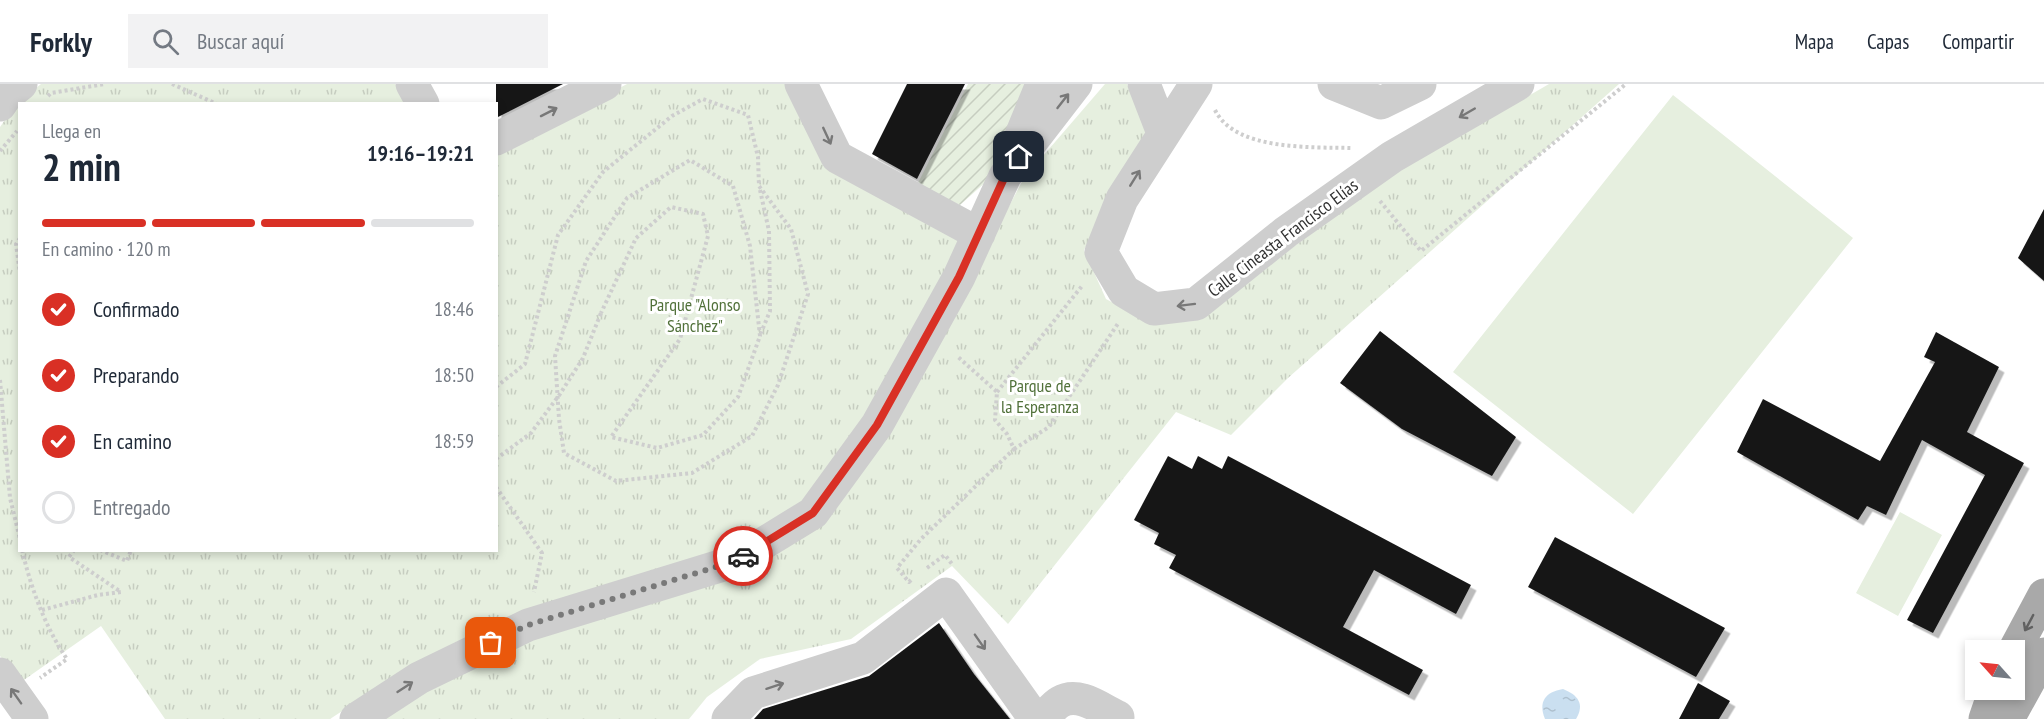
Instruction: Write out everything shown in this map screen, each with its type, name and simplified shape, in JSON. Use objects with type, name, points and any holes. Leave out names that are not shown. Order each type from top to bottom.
[{"type":"main road","points":[[2020,640],[2044,595]]},
{"type":"main road","points":[[2008,719],[2044,654]]},
{"type":"main road","points":[[1985,719],[1992,700]]},
{"type":"street","points":[[412,84],[422,102]]},
{"type":"street","points":[[498,138],[605,84]]},
{"type":"street","points":[[801,84],[837,158],[979,234]]},
{"type":"street","points":[[356,719],[419,678],[528,625],[732,562],[813,513],[877,425],[953,287],[1005,176],[1042,84]]},
{"type":"street","points":[[1005,176],[1076,84]]},
{"type":"street","points":[[1144,84],[1163,133]]},
{"type":"street","points":[[1334,84],[1381,104],[1420,84]]},
{"type":"street","name":"Calle Cineasta Francisco Elías","points":[[1204,94],[1163,133],[1122,200],[1101,252],[1124,291],[1154,309],[1196,304],[1287,232],[1392,157],[1518,84]]},
{"type":"street","points":[[0,105],[6,96],[34,91]]},
{"type":"street","points":[[728,719],[753,693],[863,658],[946,594],[1035,719]]},
{"type":"street","points":[[1042,719],[1059,702],[1074,697],[1118,717]]},
{"type":"path","points":[[34,91],[51,93],[104,84]]},
{"type":"path","points":[[172,84],[212,102]]},
{"type":"path","points":[[1375,195],[1421,251],[1626,84]]},
{"type":"path","points":[[1204,94],[1220,121],[1248,138],[1303,147],[1357,148]]},
{"type":"path","points":[[498,385],[525,364],[558,235],[603,172],[672,116],[703,99],[748,115],[758,157],[759,186],[769,231],[770,311],[738,397],[703,435],[657,448],[611,437],[680,339],[708,236],[703,214],[671,207],[636,238],[583,358],[560,393],[531,433],[498,458]]},
{"type":"path","points":[[0,151],[18,131]]},
{"type":"path","points":[[759,186],[791,229],[808,294],[778,385],[752,436],[692,472],[616,481],[564,453],[558,419],[555,356],[586,261],[627,198],[690,160],[734,186],[750,246],[760,336]]},
{"type":"path","points":[[18,241],[16,244],[18,258]]},
{"type":"path","points":[[1014,449],[1007,434],[995,420],[997,392],[1082,286]]},
{"type":"path","points":[[921,539],[1014,449],[1049,427],[1119,322]]},
{"type":"path","points":[[957,356],[997,392]]},
{"type":"path","points":[[0,380],[10,498],[18,531]]},
{"type":"path","points":[[498,490],[542,553],[528,625]]},
{"type":"path","points":[[16,696],[67,659],[58,646],[30,583],[22,552]]},
{"type":"path","points":[[42,610],[98,595],[121,592],[69,557],[73,552]]},
{"type":"path","points":[[105,552],[127,561],[130,552]]},
{"type":"green space","name":"Parque \"Alonso Sánchez\"","points":[[41,84],[395,84],[405,102],[18,102]]},
{"type":"green space","name":"Parque \"Alonso Sánchez\"","points":[[627,84],[786,84],[832,169],[966,239],[869,416],[803,506],[726,552],[411,666],[330,719],[165,719],[101,626],[21,682],[0,656],[0,127],[18,102],[18,552],[498,552],[498,152]]},
{"type":"green space","points":[[968,84],[1032,84],[988,180],[960,205],[917,185]]},
{"type":"green space","name":"Parque de la Esperanza","points":[[1105,84],[1127,84],[1146,132],[1084,250],[1106,299],[1151,323],[1194,321],[1386,178],[1549,84],[1619,84],[1288,378],[1231,435],[1176,412],[1008,624],[952,566],[851,639],[760,659],[707,697],[689,719],[380,719],[421,693],[533,636],[740,574],[894,422],[1024,178]]},
{"type":"green space","points":[[1673,95],[1853,238],[1633,514],[1453,372]]},
{"type":"green space","points":[[1900,512],[1942,535],[1898,616],[1856,593]]},
{"type":"water","points":[[1563,689],[1573,694],[1580,704],[1576,719],[1545,719],[1542,708],[1545,699],[1557,690]]},
{"type":"building","points":[[496,84],[563,84],[498,117],[498,102],[496,102]]},
{"type":"building","points":[[907,84],[965,84],[917,179],[872,154]]},
{"type":"building","points":[[2044,209],[2044,281],[2018,258]]},
{"type":"building","points":[[1380,331],[1516,437],[1492,476],[1402,429],[1340,383]]},
{"type":"building","points":[[1936,332],[1999,367],[1967,432],[2024,463],[1933,633],[1907,620],[1985,475],[1922,440],[1886,515],[1867,506],[1858,520],[1737,452],[1763,399],[1880,461],[1935,362],[1924,357]]},
{"type":"building","points":[[1168,456],[1192,469],[1198,456],[1222,469],[1228,456],[1471,585],[1456,614],[1374,570],[1343,627],[1423,670],[1409,695],[1169,568],[1176,555],[1154,544],[1159,533],[1134,520]]},
{"type":"building","points":[[1555,537],[1725,628],[1696,677],[1528,587]]},
{"type":"building","points":[[939,623],[974,674],[1010,719],[754,719],[763,709],[869,676]]},
{"type":"building","points":[[1698,683],[1730,701],[1719,719],[1679,719]]},
{"type":"way so far","points":[[491,643],[528,625],[732,562],[743,556]]},
{"type":"route","points":[[743,556],[813,513],[877,425],[959,277],[1005,176],[1019,157]]}]
